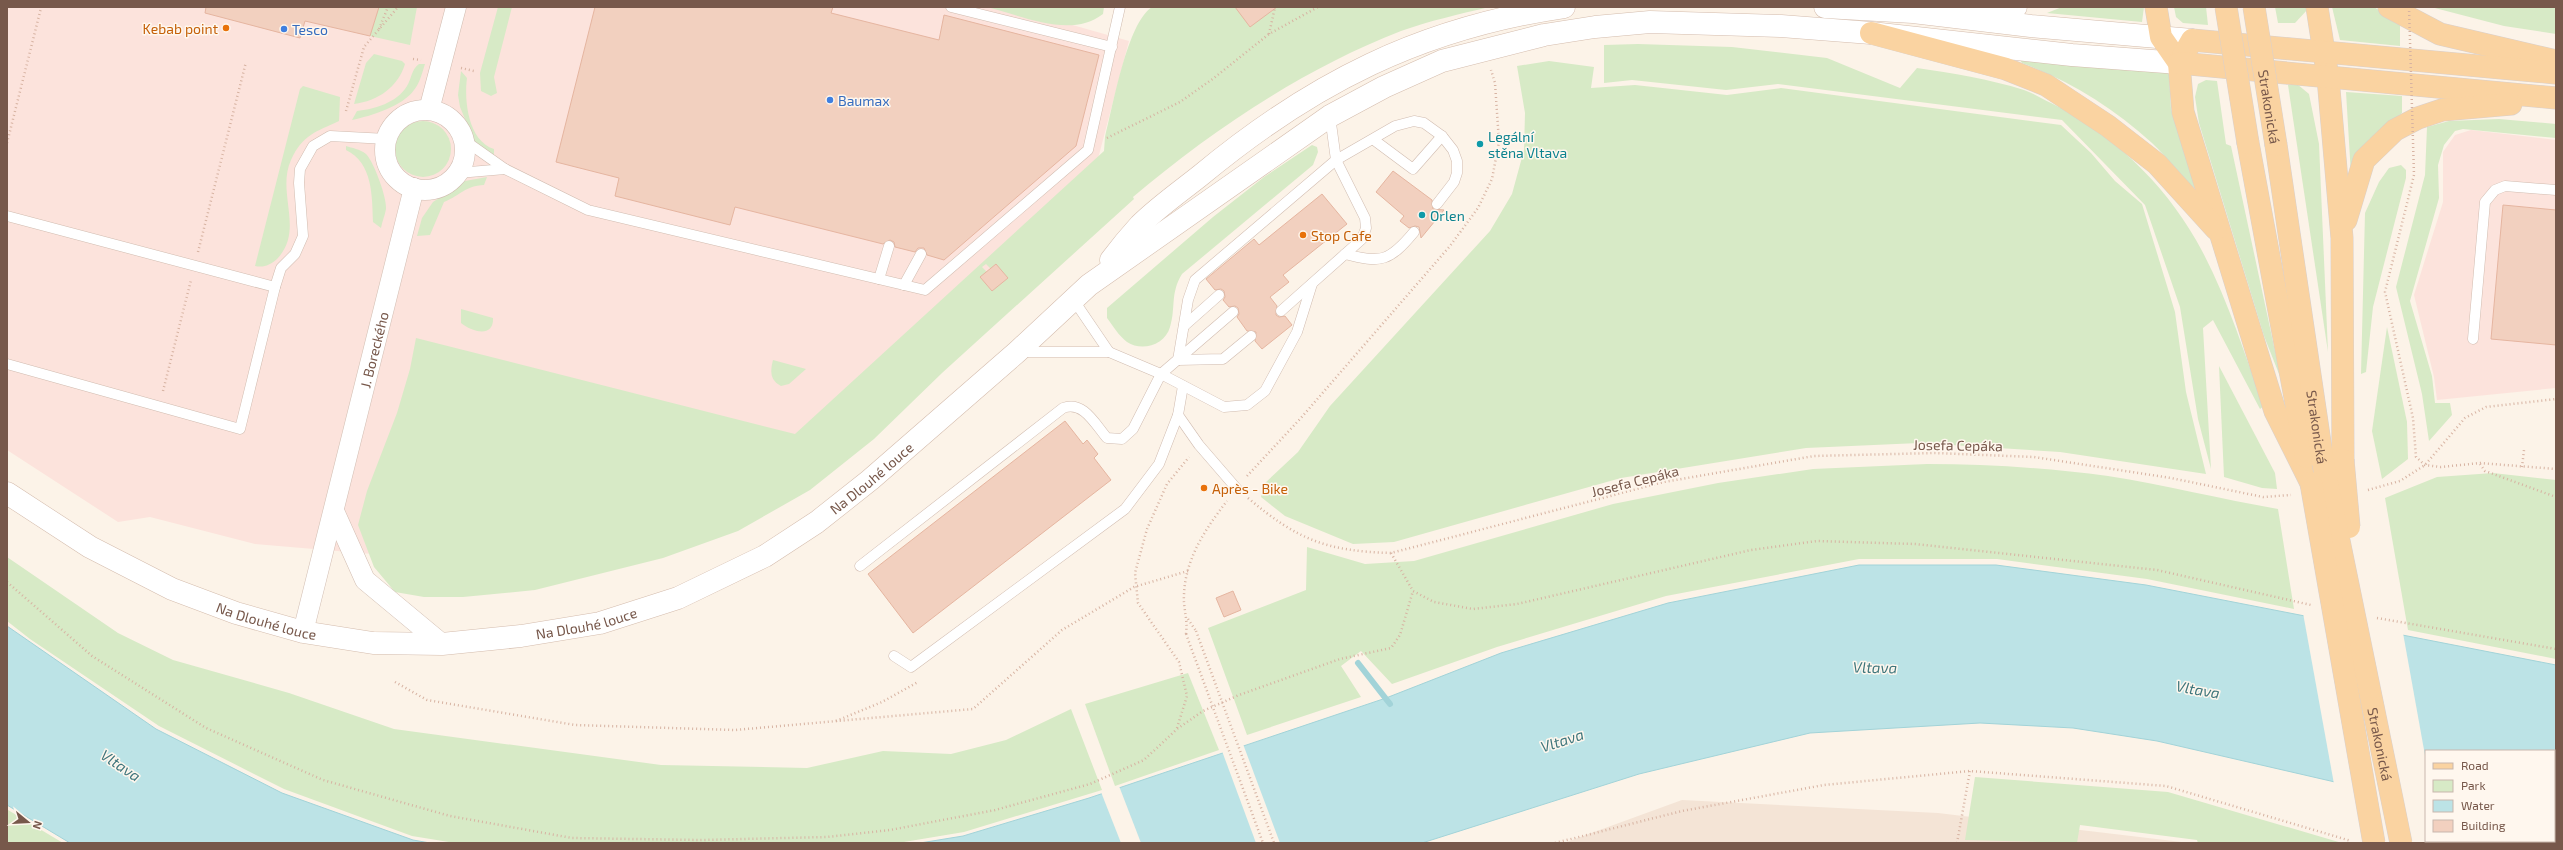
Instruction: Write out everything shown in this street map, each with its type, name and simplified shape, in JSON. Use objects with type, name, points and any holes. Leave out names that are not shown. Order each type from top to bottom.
[{"type":"main road","points":[[1089,285],[1146,220],[1236,145],[1334,82],[1380,58],[1430,38],[1536,11],[1564,7]]},
{"type":"main road","points":[[1825,7],[1913,12],[2030,26],[2324,51],[2556,73]]},
{"type":"main road","points":[[1913,12],[2016,7]]},
{"type":"main road","points":[[2156,7],[2161,37],[2179,63],[2183,112],[2275,411],[2317,468]]},
{"type":"main road","name":"Strakonická","points":[[2226,7],[2248,144],[2317,468],[2349,528],[2341,558],[2401,843]]},
{"type":"main road","name":"Strakonická","points":[[2254,7],[2276,145],[2317,468],[2374,843]]},
{"type":"main road","points":[[2317,7],[2328,78],[2342,238]]},
{"type":"main road","points":[[2388,7],[2440,34],[2556,61]]},
{"type":"main road","points":[[1089,285],[1330,116],[1384,87],[1442,61],[1544,35],[1594,27],[1650,22],[1781,26],[1871,33],[2072,55],[2179,63],[2556,99]]},
{"type":"main road","points":[[1871,33],[2006,69],[2046,86],[2108,126],[2157,164],[2221,234]]},
{"type":"main road","points":[[2179,63],[2192,40]]},
{"type":"main road","points":[[2317,468],[2342,238],[2352,196],[2364,160],[2396,130],[2418,118],[2442,110],[2556,99]]},
{"type":"main road","name":"Na Dlouhé louce","points":[[7,493],[90,547],[172,589],[236,613],[303,632],[373,643],[442,644],[521,636],[600,623],[678,598],[765,556],[817,522],[870,480],[1018,352],[1089,285]]},
{"type":"street","points":[[429,110],[456,7]]},
{"type":"street","points":[[429,110],[441,113],[451,119],[459,128],[464,140],[465,151],[458,173],[438,188],[426,190],[414,188],[402,182],[393,174],[388,163],[386,151],[387,139],[393,126],[403,117],[415,111],[429,110]]},
{"type":"street","name":"J. Boreckého","points":[[303,632],[414,188]]},
{"type":"street","points":[[334,511],[365,580],[442,644]]},
{"type":"lane","points":[[951,7],[1112,47]]},
{"type":"lane","points":[[464,140],[505,168],[588,210],[925,290],[1088,150],[1120,7]]},
{"type":"lane","points":[[1281,311],[1362,239],[1366,228],[1365,218],[1336,160],[1330,116]]},
{"type":"lane","points":[[1178,360],[1188,300],[1195,280],[1232,253],[1336,160],[1374,140],[1395,126],[1414,121],[1424,123],[1442,136],[1455,155],[1457,173],[1454,182],[1437,204]]},
{"type":"lane","points":[[7,364],[240,429],[281,268],[295,254],[303,236],[299,183],[300,169],[313,146],[330,136],[387,139]]},
{"type":"lane","points":[[1374,140],[1413,169],[1442,136]]},
{"type":"lane","points":[[458,173],[505,168]]},
{"type":"lane","points":[[2473,339],[2485,202],[2495,190],[2505,186],[2556,190]]},
{"type":"lane","points":[[7,216],[275,287]]},
{"type":"lane","points":[[1345,254],[1366,260],[1386,259],[1402,246],[1414,232]]},
{"type":"lane","points":[[879,279],[889,246]]},
{"type":"lane","points":[[904,285],[920,254]]},
{"type":"lane","points":[[1018,352],[1109,352],[1161,374],[1224,407],[1246,405],[1259,397],[1265,391],[1297,332],[1312,284]]},
{"type":"lane","points":[[1184,326],[1219,295]]},
{"type":"lane","points":[[1073,299],[1109,352]]},
{"type":"lane","points":[[860,566],[1062,408],[1071,404],[1080,407],[1107,438],[1122,439],[1133,429],[1161,374],[1232,312]]},
{"type":"lane","points":[[1178,360],[1223,359],[1251,336]]},
{"type":"lane","points":[[894,656],[911,667],[1125,509],[1159,464],[1178,415],[1183,386]]},
{"type":"lane","points":[[1178,415],[1198,445],[1237,489]]},
{"type":"path","points":[[378,31],[388,7]]},
{"type":"path","points":[[346,111],[364,47],[398,7]]},
{"type":"path","points":[[1269,34],[1275,7]]},
{"type":"path","points":[[1107,137],[1180,102],[1214,78],[1248,48],[1269,34],[1318,7]]},
{"type":"path","points":[[2409,7],[2414,175],[2385,292],[2413,418],[2416,457],[2425,465],[2441,467],[2480,463],[2556,469]]},
{"type":"path","points":[[7,143],[41,8]]},
{"type":"path","points":[[159,406],[246,62]]},
{"type":"path","points":[[1263,843],[1186,634],[1188,618],[1184,595],[1188,571],[1195,550],[1217,514],[1256,464],[1300,419],[1450,246],[1478,208],[1492,179],[1499,142],[1495,83],[1490,64]]},
{"type":"path","points":[[2425,465],[2465,418],[2486,407],[2556,399]]},
{"type":"path","points":[[1177,729],[1188,696],[1179,662],[1138,603],[1135,573],[1147,529],[1167,484],[1198,445]]},
{"type":"path","points":[[2522,467],[2524,450]]},
{"type":"path","name":"Josefa Cepáka","points":[[1237,489],[1266,513],[1319,544],[1353,552],[1391,554],[1664,482],[1814,456],[1935,453],[2034,457],[2171,478],[2219,488]]},
{"type":"path","points":[[2480,463],[2485,471],[2556,497]]},
{"type":"path","points":[[1391,554],[1413,591],[1434,602],[1473,609],[1517,604],[1751,550],[1817,541],[1923,545],[2157,570],[2319,607]]},
{"type":"path","points":[[395,682],[427,700],[575,725],[735,730],[973,709],[1062,630],[1136,586],[1188,571]]},
{"type":"path","points":[[7,582],[92,656],[206,728],[323,780],[450,816],[572,838],[701,840],[827,838],[890,830],[995,810],[1090,784],[1144,760],[1177,729],[1203,711],[1239,695],[1340,659],[1391,648],[1400,635],[1413,591]]},
{"type":"path","points":[[2373,617],[2556,649]]},
{"type":"path","points":[[1188,618],[1196,631],[1274,843]]},
{"type":"path","points":[[833,722],[882,702],[923,677]]},
{"type":"path","points":[[1555,843],[1682,811],[1824,785],[1970,771],[2166,786],[2356,843]]},
{"type":"path","points":[[1957,843],[1970,771]]},
{"type":"shaded area","points":[[7,7],[1009,7],[1129,41],[1085,208],[1004,284],[827,436],[384,555],[255,544],[150,517],[118,522],[7,450]]},
{"type":"shaded area","points":[[2471,130],[2556,140],[2556,388],[2437,400],[2434,377],[2414,295],[2443,202],[2443,152],[2455,135]]},
{"type":"shaded area","points":[[1682,800],[1938,813],[2190,843],[1564,843]]},
{"type":"green space","points":[[379,7],[417,7],[410,45],[370,36]]},
{"type":"green space","points":[[498,7],[512,7],[494,77],[497,93],[491,96],[481,91],[480,73]]},
{"type":"green space","points":[[987,7],[1104,7],[1103,14],[1090,21],[1076,25],[1062,25],[1031,20]]},
{"type":"green space","points":[[1152,7],[1489,7],[1412,27],[1365,46],[1295,82],[1227,125],[1163,172],[1133,197],[1134,199],[942,373],[874,439],[810,490],[738,531],[663,558],[535,590],[463,597],[424,597],[395,592],[374,567],[358,525],[367,491],[397,413],[410,369],[416,338],[795,434],[1104,151],[1105,137],[1122,66],[1135,30],[1143,16]],"holes":[[[986,264],[991,269],[996,264],[1007,278],[992,291],[981,277],[987,272],[982,267]]]},
{"type":"green space","points":[[2062,7],[2144,7],[2142,22],[2047,13]]},
{"type":"green space","points":[[2174,7],[2206,7],[2208,25],[2183,23],[2176,17]]},
{"type":"green space","points":[[2275,7],[2308,7],[2308,9],[2295,23],[2278,23]]},
{"type":"green space","points":[[2332,7],[2374,7],[2400,24],[2400,46],[2340,40]]},
{"type":"green space","points":[[2431,7],[2556,7],[2556,34],[2504,26]]},
{"type":"green space","points":[[1638,44],[1732,47],[1827,58],[1900,88],[1917,68],[1944,72],[2024,90],[2073,115],[2115,144],[2134,161],[2168,198],[2183,219],[2207,260],[2216,280],[2264,406],[2260,409],[2213,320],[2203,328],[2211,469],[2198,419],[2180,307],[2145,205],[2062,120],[1778,84],[1726,90],[1632,80],[1604,83],[1604,45]]},
{"type":"green space","points":[[374,54],[402,61],[405,64],[402,72],[386,92],[371,100],[354,104],[366,63]]},
{"type":"green space","points":[[2020,60],[2169,73],[2171,109],[2198,191],[2185,180],[2152,143],[2122,118],[2074,87],[2022,63]]},
{"type":"green space","points":[[1549,61],[1594,67],[1591,88],[1635,85],[1727,95],[1781,88],[2061,125],[2091,153],[2115,181],[2142,204],[2175,312],[2186,392],[2206,474],[2060,452],[1919,443],[1806,448],[1621,478],[1394,542],[1353,544],[1285,516],[1261,497],[1264,484],[1298,452],[1330,406],[1490,231],[1512,194],[1524,150],[1525,113],[1517,66]]},
{"type":"green space","points":[[419,64],[425,64],[421,78],[409,96],[386,110],[352,120],[357,111],[378,107],[391,101],[403,92],[413,71]]},
{"type":"green space","points":[[461,71],[467,78],[467,108],[473,129],[478,138],[485,145],[494,149],[494,156],[475,143],[460,107],[458,95]]},
{"type":"green space","points":[[2206,80],[2217,81],[2226,144],[2231,146],[2281,379],[2264,336],[2199,123],[2195,97],[2198,84]]},
{"type":"green space","points":[[2297,84],[2309,94],[2319,144],[2328,352],[2288,85]]},
{"type":"green space","points":[[303,86],[340,97],[339,121],[317,131],[305,139],[300,144],[291,160],[287,173],[286,185],[290,224],[289,236],[285,248],[277,259],[267,266],[258,267],[255,266],[300,89]]},
{"type":"green space","points":[[2346,92],[2402,96],[2402,113],[2377,133],[2351,175]]},
{"type":"green space","points":[[2499,119],[2556,124],[2556,138],[2463,129],[2455,131],[2444,145],[2438,165],[2439,198],[2410,301],[2432,376],[2435,403],[2450,403],[2452,415],[2429,441],[2422,394],[2396,287],[2425,175],[2427,127],[2449,121]]},
{"type":"green space","points":[[423,121],[434,123],[443,129],[449,138],[451,149],[449,160],[443,169],[434,175],[423,177],[412,175],[403,169],[397,160],[395,149],[397,138],[403,129],[412,123]]},
{"type":"green space","points":[[1312,145],[1317,147],[1318,152],[1313,165],[1182,274],[1176,288],[1170,327],[1163,338],[1152,345],[1146,346],[1133,345],[1124,340],[1107,318],[1107,308],[1213,217],[1264,177]]},
{"type":"green space","points":[[346,146],[364,152],[369,158],[376,172],[386,204],[381,228],[373,222],[371,191],[366,172],[355,156],[346,150]]},
{"type":"green space","points":[[2401,165],[2406,170],[2406,178],[2373,307],[2366,372],[2361,374],[2365,213],[2379,182],[2389,168]]},
{"type":"green space","points":[[487,177],[484,185],[467,189],[444,202],[430,235],[417,236],[422,218],[433,202],[465,181]]},
{"type":"green space","points":[[461,309],[493,318],[490,329],[481,331],[470,329],[465,326],[461,323]]},
{"type":"green space","points":[[2387,327],[2407,422],[2408,459],[2382,479],[2372,431]]},
{"type":"green space","points":[[773,360],[806,369],[789,384],[781,386],[777,384],[772,375],[771,368]]},
{"type":"green space","points":[[2219,366],[2275,473],[2277,489],[2262,488],[2224,477]]},
{"type":"green space","points":[[1927,464],[2018,467],[2108,476],[2278,509],[2294,609],[2147,579],[1997,559],[1859,559],[1666,596],[1497,647],[1392,684],[1361,651],[1341,666],[1361,697],[1247,735],[1208,628],[1306,590],[1307,547],[1365,564],[1414,561],[1613,504],[1718,483],[1813,469]]},
{"type":"green space","points":[[2493,473],[2556,480],[2556,659],[2408,630],[2385,498],[2437,477]]},
{"type":"green space","points":[[7,557],[118,633],[173,660],[289,693],[394,729],[661,765],[807,768],[883,751],[951,754],[1006,740],[1071,709],[1102,790],[964,832],[898,843],[455,843],[412,836],[284,789],[159,726],[30,639],[7,621]]},
{"type":"green space","points":[[1188,673],[1219,750],[1115,786],[1085,704]]},
{"type":"green space","points":[[1975,777],[2168,792],[2342,843],[2198,843],[2197,840],[2080,825],[2077,843],[1965,840]]},
{"type":"green space","points":[[8,810],[63,843],[7,843]]},
{"type":"water","name":"Vltava","points":[[1859,565],[1996,565],[2146,585],[2556,665],[2556,833],[2555,750],[2425,750],[2425,803],[2157,741],[2073,728],[1980,723],[1810,733],[1639,774],[1422,843],[920,843],[963,836],[1089,798],[1386,698],[1501,653],[1668,603]]},
{"type":"water","name":"Vltava","points":[[7,626],[156,729],[282,793],[413,840],[430,843],[70,843],[7,805]]},
{"type":"pier","points":[[2303,613],[2403,633],[2425,755],[2425,805],[2334,784]]},
{"type":"pier","points":[[1243,744],[1280,843],[1256,843],[1222,751]]},
{"type":"pier","points":[[1119,786],[1141,843],[1121,843],[1101,792]]},
{"type":"building","name":"Tesco","points":[[206,7],[379,7],[370,36],[305,21],[300,38],[205,13]]},
{"type":"building","name":"Baumax","points":[[595,7],[833,7],[831,13],[939,40],[944,15],[1099,55],[1076,146],[944,260],[927,255],[924,248],[918,248],[915,252],[895,247],[894,242],[890,240],[883,244],[735,207],[730,225],[615,196],[619,178],[556,162]]},
{"type":"building","points":[[1235,7],[1277,7],[1250,27]]},
{"type":"building","points":[[1393,171],[1432,200],[1433,209],[1444,210],[1421,238],[1419,227],[1415,226],[1409,228],[1400,221],[1404,216],[1376,192]]},
{"type":"building","points":[[1322,194],[1347,224],[1283,275],[1289,282],[1270,297],[1277,306],[1276,315],[1279,317],[1285,316],[1292,325],[1262,349],[1255,341],[1256,332],[1247,331],[1237,317],[1239,314],[1238,308],[1235,306],[1229,307],[1223,300],[1225,297],[1224,291],[1221,289],[1215,290],[1206,279],[1254,239],[1259,245]]},
{"type":"building","points":[[2503,205],[2556,210],[2556,345],[2491,339]]},
{"type":"building","points":[[996,264],[1008,278],[992,291],[980,277]]},
{"type":"building","points":[[1065,421],[1083,444],[1087,440],[1098,454],[1094,458],[1111,480],[913,633],[868,574]]},
{"type":"building","points":[[1233,591],[1241,610],[1224,617],[1216,598]]},
{"type":"waterway","points":[[1358,663],[1390,704]]},
{"type":"place","name":"Kebab point","points":[[226,28]]},
{"type":"place","name":"Tesco","points":[[284,29]]},
{"type":"place","name":"Baumax","points":[[830,100]]},
{"type":"place","name":"Legální stěna Vltava","points":[[1480,144]]},
{"type":"place","name":"Orlen","points":[[1422,215]]},
{"type":"place","name":"Stop Cafe","points":[[1303,235]]},
{"type":"place","name":"Après - Bike","points":[[1204,488]]}]
